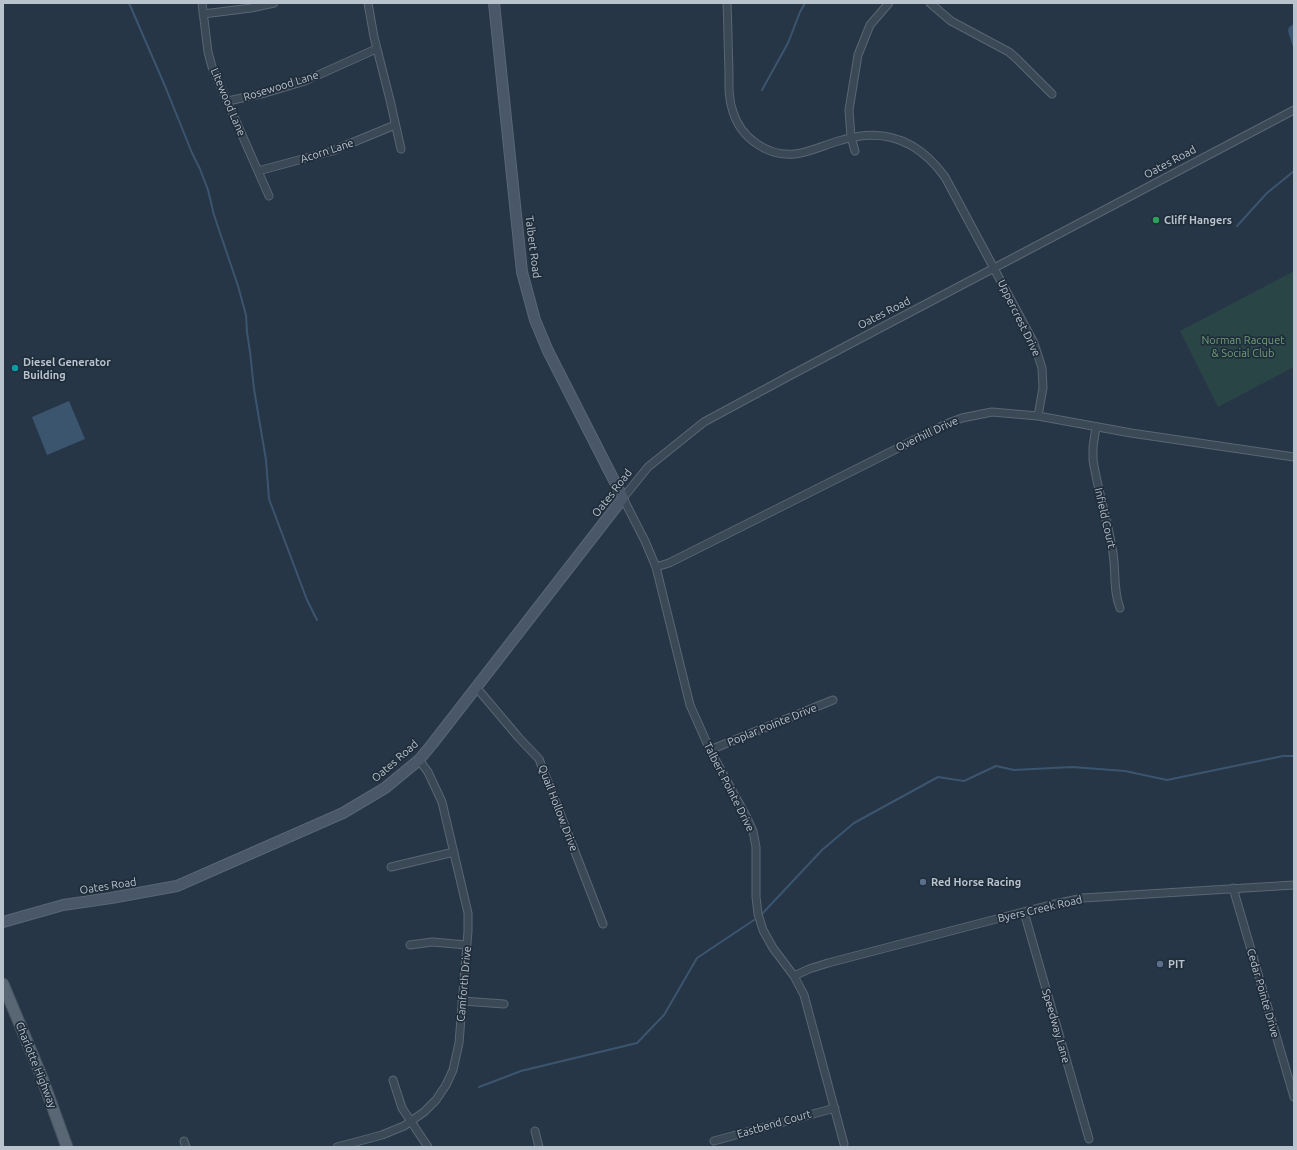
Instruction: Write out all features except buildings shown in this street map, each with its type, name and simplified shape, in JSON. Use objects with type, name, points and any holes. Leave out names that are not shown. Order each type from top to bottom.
[{"type":"main road","name":"Charlotte Highway","points":[[3,984],[41,1075],[67,1147]]},
{"type":"street","name":"Litewood Lane","points":[[202,3],[208,52],[212,67],[269,196]]},
{"type":"street","points":[[203,14],[251,8],[274,3]]},
{"type":"street","points":[[368,3],[376,49],[390,100],[401,149]]},
{"type":"street","name":"Talbert Road","points":[[494,3],[522,272],[535,320],[548,351],[623,498]]},
{"type":"street","name":"Uppercrest Drive","points":[[727,3],[730,99],[737,124],[753,142],[767,150],[783,154],[794,154],[862,135],[880,136],[901,140],[917,148],[936,164],[945,177],[1034,343],[1042,368],[1043,388],[1038,416]]},
{"type":"street","points":[[855,151],[849,110],[858,56],[870,25],[889,3]]},
{"type":"street","points":[[930,3],[951,21],[1009,52],[1022,63],[1052,94]]},
{"type":"street","name":"Rosewood Lane","points":[[228,101],[305,81],[376,49]]},
{"type":"street","name":"Oates Road","points":[[3,922],[63,905],[177,886],[343,813],[386,788],[419,760],[648,467],[704,422],[1294,110]]},
{"type":"street","name":"Acorn Lane","points":[[258,171],[332,151],[396,125]]},
{"type":"street","name":"Overhill Drive","points":[[656,567],[669,563],[946,424],[962,418],[992,412],[1038,416],[1096,427],[1294,457]]},
{"type":"street","name":"Infield Court","points":[[1096,427],[1093,460],[1114,555],[1116,596],[1120,608]]},
{"type":"street","name":"Talbert Pointe Drive","points":[[623,498],[645,541],[656,567],[690,705],[710,750],[753,831],[756,847],[756,897],[758,914],[763,930],[794,976],[804,995],[812,1018],[844,1144]]},
{"type":"street","name":"Quail Hollow Drive","points":[[476,687],[539,760],[603,924]]},
{"type":"street","name":"Poplar Pointe Drive","points":[[710,750],[833,700]]},
{"type":"street","name":"Camforth Drive","points":[[337,1147],[382,1135],[412,1122],[436,1100],[446,1085],[457,1057],[467,945],[468,913],[442,802],[428,772],[419,760]]},
{"type":"street","points":[[391,867],[454,852]]},
{"type":"street","name":"Byers Creek Road","points":[[794,976],[828,963],[1083,898],[1294,885]]},
{"type":"street","name":"Cedar Pointe Drive","points":[[1233,888],[1294,1097]]},
{"type":"street","name":"Speedway Lane","points":[[1024,912],[1089,1139]]},
{"type":"street","points":[[410,945],[432,942],[467,945]]},
{"type":"street","points":[[462,1001],[504,1004]]},
{"type":"street","points":[[393,1080],[402,1108],[428,1147]]},
{"type":"street","name":"Eastbend Court","points":[[714,1141],[835,1108]]},
{"type":"street","points":[[534,1131],[539,1147]]},
{"type":"green space","name":"Norman Racquet & Social Club","points":[[1294,271],[1294,367],[1218,407],[1180,331]]},
{"type":"water","points":[[1294,24],[1294,50],[1288,31],[1289,27]]},
{"type":"water","points":[[69,401],[85,439],[47,455],[32,417]]},
{"type":"waterway","points":[[129,3],[200,169],[238,286],[246,315],[254,389],[266,460],[269,499],[307,600],[317,620]]},
{"type":"waterway","points":[[762,90],[788,43],[805,3]]},
{"type":"waterway","points":[[1237,226],[1267,193],[1294,171]]},
{"type":"waterway","points":[[761,915],[822,850],[854,823],[938,777],[964,781],[996,766],[1014,770],[1072,767],[1125,771],[1167,780],[1283,756],[1294,756]]},
{"type":"waterway","points":[[479,1087],[521,1071],[637,1043],[664,1015],[697,958],[754,920]]},
{"type":"place","name":"Cliff Hangers","points":[[1156,220]]},
{"type":"place","name":"Diesel Generator Building","points":[[15,368]]},
{"type":"place","name":"Red Horse Racing","points":[[923,882]]},
{"type":"place","name":"PIT","points":[[1160,964]]}]
